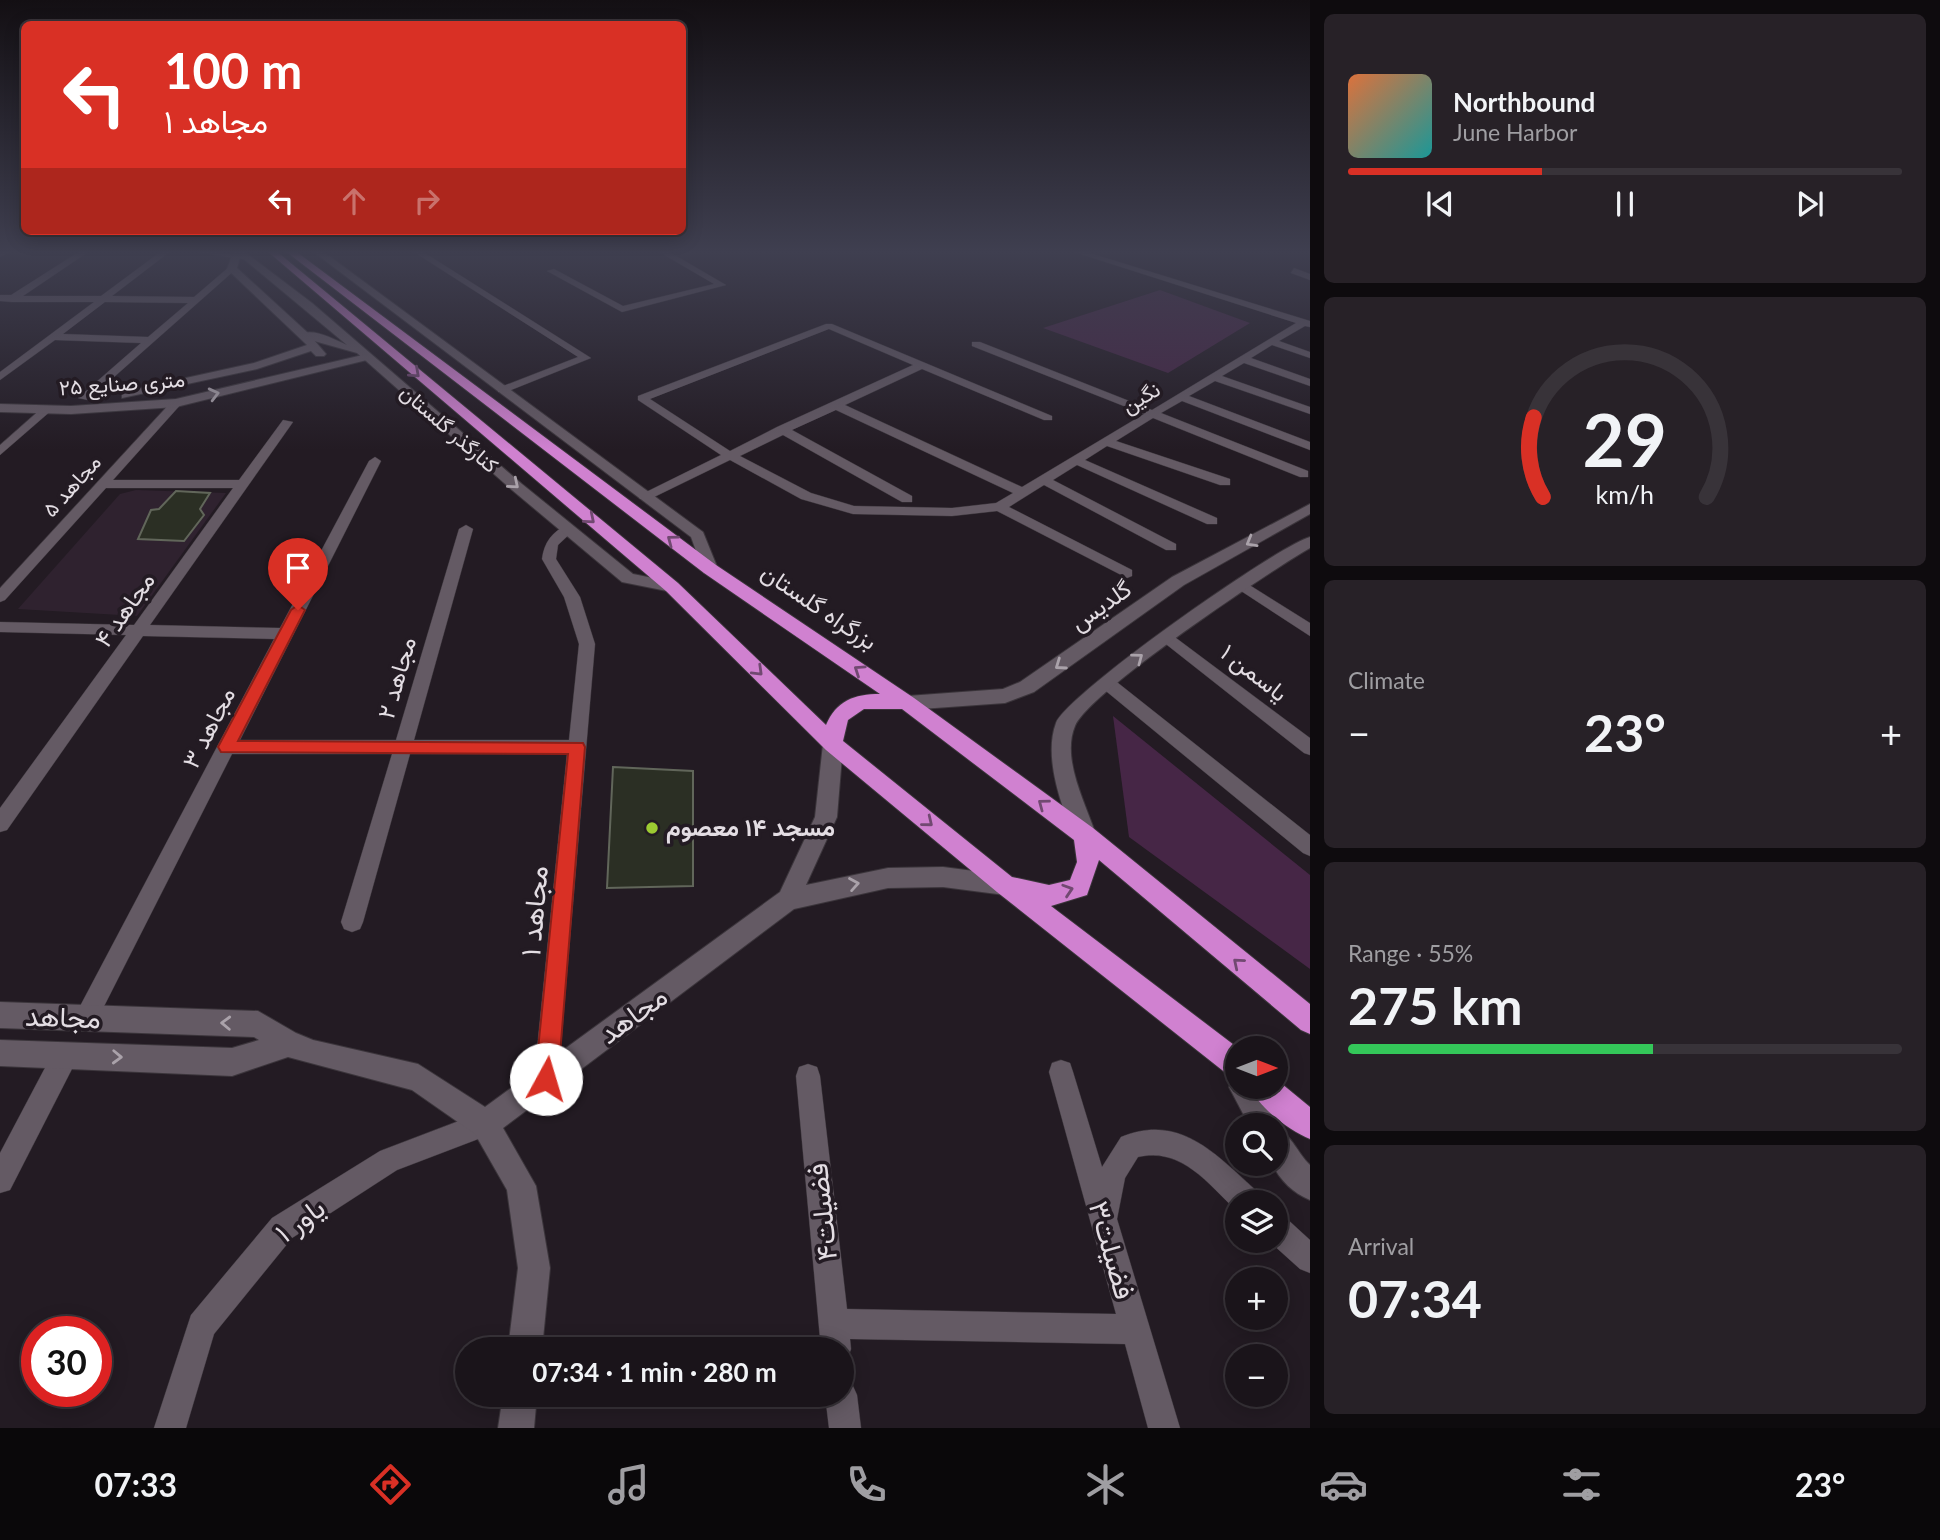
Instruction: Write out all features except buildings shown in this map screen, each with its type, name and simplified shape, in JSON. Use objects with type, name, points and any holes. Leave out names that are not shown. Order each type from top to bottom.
[{"type":"highway","points":[[349,317],[672,587],[833,744],[1005,885],[1225,1059]]},
{"type":"highway","name":"بزرگراه گلستان","points":[[374,317],[417,350],[495,398],[710,569],[907,703],[1085,835],[1310,1021]]},
{"type":"highway","points":[[463,413],[478,410],[495,398]]},
{"type":"highway","points":[[833,744],[834,723],[848,706],[869,699],[907,703]]},
{"type":"highway","points":[[1005,885],[1049,896],[1079,888],[1088,862],[1085,835]]},
{"type":"highway","points":[[1279,1099],[1310,1125]]},
{"type":"street","points":[[0,376],[79,317]]},
{"type":"street","points":[[71,410],[177,317]]},
{"type":"street","points":[[284,317],[304,335],[329,365]]},
{"type":"street","name":"کنارگذر گلستان","points":[[321,317],[628,578],[672,587]]},
{"type":"street","points":[[396,317],[495,398],[645,496],[698,535],[710,569]]},
{"type":"street","points":[[495,398],[586,358],[521,317]]},
{"type":"street","points":[[1287,317],[1307,323]]},
{"type":"street","name":"نگین","points":[[999,507],[1242,359],[1307,323]]},
{"type":"street","points":[[1048,418],[829,326],[642,398],[727,454],[806,496],[853,510],[952,512],[999,507],[1127,573]]},
{"type":"street","points":[[304,335],[318,337],[367,357]]},
{"type":"street","points":[[52,337],[151,340]]},
{"type":"street","points":[[1272,342],[1310,355]]},
{"type":"street","points":[[976,344],[1304,474]]},
{"type":"street","name":"۲۵ متری صنایع","points":[[0,398],[84,398],[137,394],[257,366],[314,346]]},
{"type":"street","name":"۲۵ متری صنایع","points":[[0,408],[71,410],[176,403],[367,357]]},
{"type":"street","points":[[1242,359],[1310,383]]},
{"type":"street","points":[[645,496],[727,454],[921,365]]},
{"type":"street","points":[[1214,377],[1310,411]]},
{"type":"street","points":[[1181,397],[1310,446]]},
{"type":"street","name":"۵ مجاهد","points":[[0,597],[176,403]]},
{"type":"street","points":[[835,405],[1023,492]]},
{"type":"street","points":[[0,451],[47,409]]},
{"type":"street","name":"مجاهد ۴","points":[[0,824],[287,422]]},
{"type":"street","points":[[781,429],[907,499]]},
{"type":"street","points":[[1106,442],[1225,482]]},
{"type":"street","points":[[1075,460],[1212,521]]},
{"type":"street","name":"مجاهد ۳","points":[[86,1018],[375,461]]},
{"type":"street","points":[[1043,480],[1171,547]]},
{"type":"street","points":[[103,484],[243,484]]},
{"type":"street","name":"گلدیس","points":[[907,703],[1005,696],[1027,687],[1178,581],[1310,508]]},
{"type":"street","name":"مجاهد ۲","points":[[352,922],[466,529]]},
{"type":"street","name":"۱ مجاهد","points":[[546,1079],[587,644],[572,597],[549,559],[551,544],[568,529]]},
{"type":"street","points":[[1085,835],[1066,771],[1061,743],[1071,711],[1168,637],[1310,543]]},
{"type":"street","points":[[1243,586],[1310,631]]},
{"type":"street","points":[[0,627],[285,634]]},
{"type":"street","name":"یاسمن ۱","points":[[1168,637],[1310,748]]},
{"type":"street","points":[[1107,683],[1310,847]]},
{"type":"street","name":"مجاهد","points":[[0,1015],[258,1024],[288,1044],[418,1078],[485,1124],[788,900],[826,817],[833,744]]},
{"type":"street","points":[[226,747],[577,747]]},
{"type":"street","points":[[788,900],[888,878],[943,877],[1005,885]]},
{"type":"street","points":[[1264,985],[1310,1003]]},
{"type":"street","name":"مجاهد","points":[[0,1054],[232,1062],[288,1044]]},
{"type":"street","points":[[0,1180],[65,1056]]},
{"type":"street","name":"فضیلت۳","points":[[1060,1072],[1164,1428]]},
{"type":"street","name":"فضیلت۴","points":[[808,1076],[835,1337]]},
{"type":"street","points":[[485,1124],[521,1186],[534,1268],[526,1337]]},
{"type":"street","name":"یاور ۱","points":[[170,1428],[202,1326],[282,1228],[389,1160],[485,1124]]},
{"type":"street","points":[[1104,1221],[1112,1174],[1130,1146],[1156,1140],[1194,1153],[1235,1190]]},
{"type":"street","points":[[1288,1164],[1310,1185]]},
{"type":"street","points":[[1288,1239],[1310,1259]]},
{"type":"street","points":[[835,1337],[1135,1329]]},
{"type":"street","points":[[516,1428],[519,1407]]},
{"type":"street","points":[[842,1407],[845,1428]]},
{"type":"shaded area","points":[[1078,317],[1233,317],[1250,323],[1168,373],[1043,328]]},
{"type":"shaded area","points":[[136,490],[226,493],[137,616],[18,609],[120,494]]},
{"type":"shaded area","points":[[1113,716],[1310,875],[1310,969],[1129,837]]},
{"type":"place","name":"مسجد ۱۴ معصوم","points":[[652,828]]},
{"type":"route","points":[[298,610],[226,747],[577,747],[546,1079]]}]
